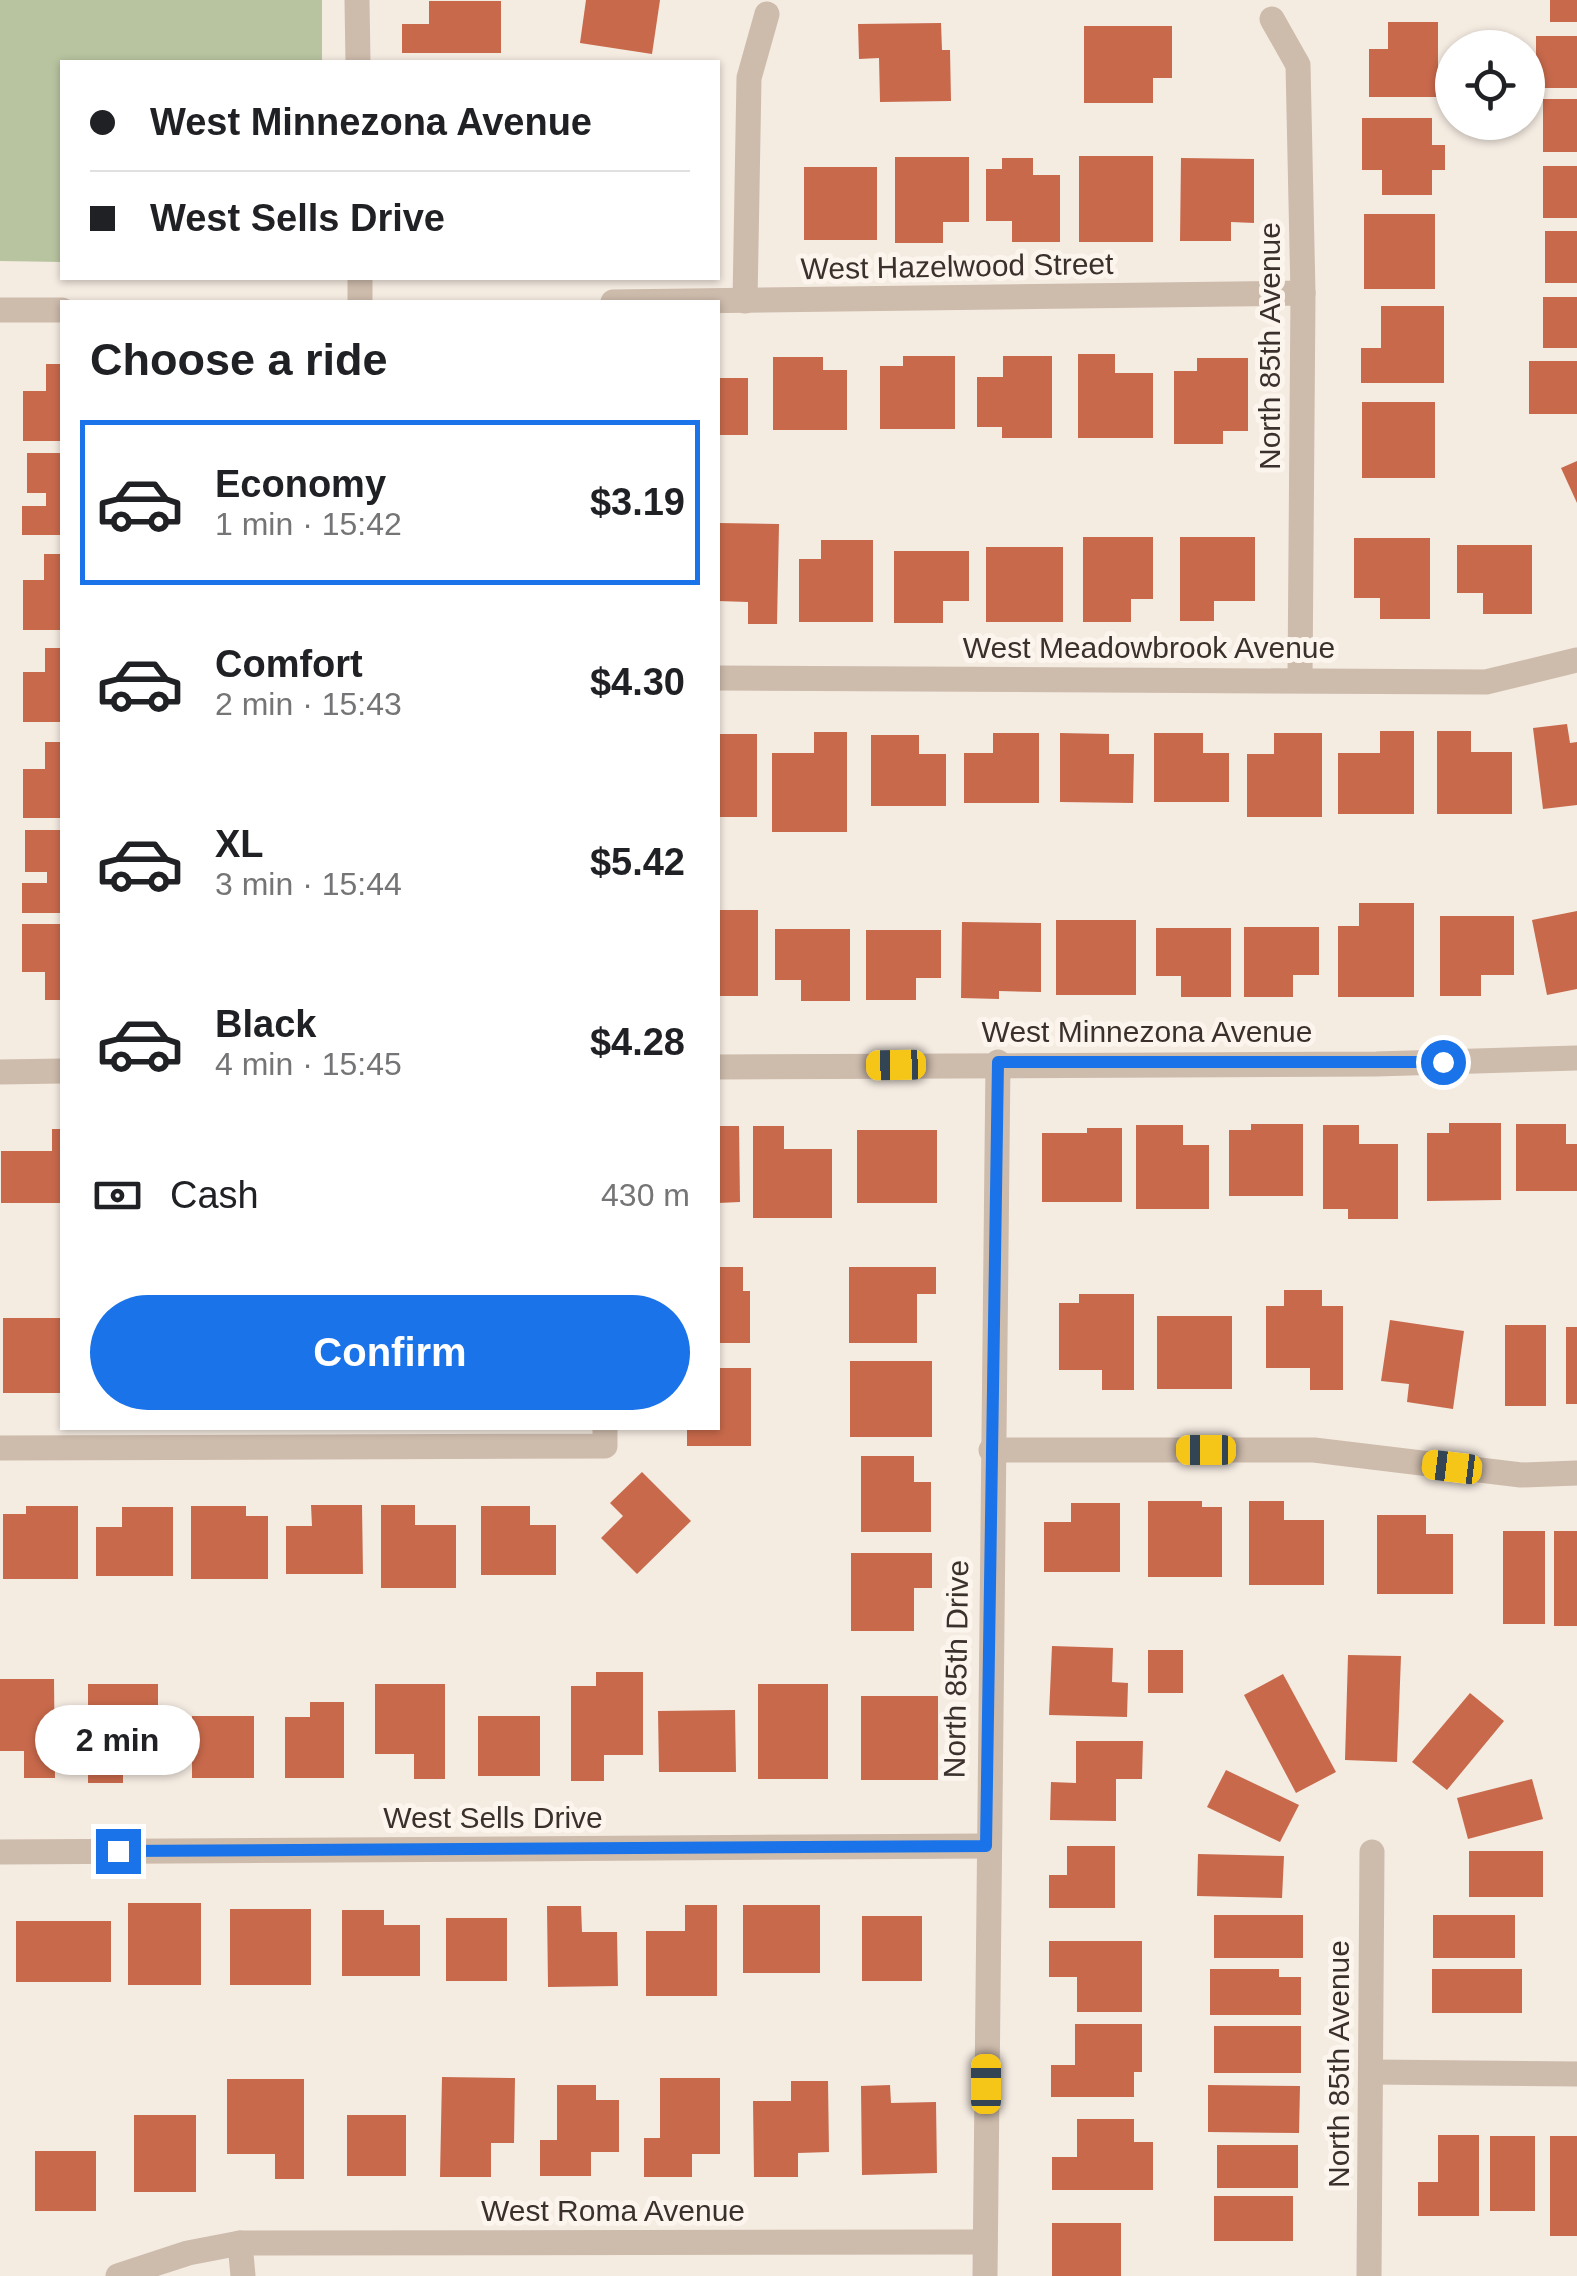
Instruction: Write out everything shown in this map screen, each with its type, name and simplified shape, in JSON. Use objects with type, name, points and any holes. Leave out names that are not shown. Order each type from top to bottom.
[{"type":"street","points":[[358,0],[358,60]]},
{"type":"street","points":[[745,301],[749,78],[767,14]]},
{"type":"street","name":"North 85th Avenue","points":[[1272,19],[1298,65],[1303,294],[1300,680]]},
{"type":"street","name":"West Hazelwood Street","points":[[720,301],[1303,294]]},
{"type":"street","points":[[0,310],[60,310]]},
{"type":"street","name":"West Meadowbrook Avenue","points":[[720,678],[1486,682],[1577,660]]},
{"type":"street","name":"West Minnezona Avenue","points":[[720,1067],[998,1062],[1376,1064],[1577,1058]]},
{"type":"street","name":"North 85th Drive","points":[[985,2276],[986,1846],[998,1062]]},
{"type":"street","points":[[0,1072],[60,1070]]},
{"type":"street","points":[[0,1448],[605,1436]]},
{"type":"street","points":[[991,1450],[1314,1450],[1521,1475],[1577,1473]]},
{"type":"street","name":"West Sells Drive","points":[[0,1852],[986,1846]]},
{"type":"street","name":"North 85th Avenue","points":[[1369,2276],[1372,1852]]},
{"type":"street","points":[[1371,2072],[1577,2074]]},
{"type":"street","name":"West Roma Avenue","points":[[118,2276],[188,2253],[240,2243],[985,2242]]},
{"type":"street","points":[[240,2243],[242,2276]]},
{"type":"green space","points":[[0,0],[322,0],[322,60],[60,60],[60,262],[0,261]]},
{"type":"building","points":[[586,0],[660,0],[652,54],[580,43]]},
{"type":"building","points":[[1550,0],[1577,0],[1577,22],[1550,22]]},
{"type":"building","points":[[429,1],[501,1],[501,53],[402,53],[402,24],[429,24]]},
{"type":"building","points":[[1388,22],[1438,22],[1435,97],[1369,97],[1369,49],[1388,49]]},
{"type":"building","points":[[941,23],[942,50],[950,50],[951,101],[880,102],[879,58],[859,59],[858,24]]},
{"type":"building","points":[[1084,26],[1172,26],[1172,78],[1153,78],[1153,103],[1084,103]]},
{"type":"building","points":[[1545,36],[1577,36],[1577,88],[1545,88]]},
{"type":"building","points":[[1545,99],[1577,99],[1577,152],[1543,152]]},
{"type":"building","points":[[1362,118],[1432,118],[1432,145],[1445,145],[1445,170],[1432,170],[1432,195],[1382,195],[1382,170],[1362,170]]},
{"type":"building","points":[[1079,156],[1153,156],[1153,242],[1079,242]]},
{"type":"building","points":[[895,157],[969,157],[969,222],[943,222],[943,243],[895,243]]},
{"type":"building","points":[[1002,158],[1033,158],[1033,175],[1060,175],[1060,242],[1012,242],[1012,221],[986,221],[986,169],[1002,169]]},
{"type":"building","points":[[1181,158],[1254,159],[1254,223],[1231,222],[1231,241],[1180,241]]},
{"type":"building","points":[[1543,166],[1577,166],[1577,218],[1543,218]]},
{"type":"building","points":[[804,167],[877,167],[877,240],[804,240]]},
{"type":"building","points":[[1364,214],[1435,214],[1435,289],[1364,289]]},
{"type":"building","points":[[1545,231],[1577,231],[1577,283],[1545,283]]},
{"type":"building","points":[[1543,297],[1577,297],[1577,348],[1543,348]]},
{"type":"building","points":[[1381,306],[1444,306],[1444,383],[1361,383],[1361,348],[1381,348]]},
{"type":"building","points":[[1078,354],[1115,354],[1115,373],[1153,373],[1153,438],[1078,438]]},
{"type":"building","points":[[903,356],[955,356],[955,429],[880,429],[880,366],[903,366]]},
{"type":"building","points":[[1003,356],[1052,356],[1052,438],[1002,438],[1002,427],[977,427],[977,377],[1003,377]]},
{"type":"building","points":[[773,357],[823,357],[823,370],[847,370],[847,430],[773,430]]},
{"type":"building","points":[[1197,358],[1248,358],[1248,431],[1223,431],[1223,444],[1174,444],[1174,371],[1197,371]]},
{"type":"building","points":[[1529,361],[1577,361],[1577,414],[1529,414]]},
{"type":"building","points":[[46,364],[60,364],[60,441],[23,441],[23,391],[46,391]]},
{"type":"building","points":[[720,378],[748,378],[748,435],[720,435]]},
{"type":"building","points":[[1362,402],[1435,402],[1435,478],[1362,478]]},
{"type":"building","points":[[27,453],[60,453],[60,535],[22,535],[22,506],[46,506],[46,493],[27,493]]},
{"type":"building","points":[[1577,461],[1577,503],[1561,468]]},
{"type":"building","points":[[720,523],[779,524],[777,624],[748,624],[748,602],[720,601]]},
{"type":"building","points":[[1083,537],[1153,537],[1153,599],[1131,599],[1131,622],[1083,622]]},
{"type":"building","points":[[1180,537],[1255,537],[1255,601],[1214,601],[1214,621],[1180,621]]},
{"type":"building","points":[[1354,538],[1430,538],[1430,619],[1380,619],[1380,598],[1354,598]]},
{"type":"building","points":[[821,540],[873,540],[873,622],[799,622],[799,559],[821,559]]},
{"type":"building","points":[[1457,545],[1532,545],[1532,614],[1483,614],[1483,593],[1457,593]]},
{"type":"building","points":[[986,547],[1063,547],[1063,622],[986,622]]},
{"type":"building","points":[[894,551],[969,551],[969,601],[943,601],[943,623],[894,623]]},
{"type":"building","points":[[44,554],[60,554],[60,630],[23,630],[23,580],[44,580]]},
{"type":"building","points":[[45,648],[60,648],[60,722],[23,722],[23,672],[45,672]]},
{"type":"building","points":[[1567,724],[1570,743],[1577,742],[1577,805],[1543,809],[1533,728]]},
{"type":"building","points":[[1380,731],[1414,731],[1414,814],[1338,814],[1338,753],[1380,753]]},
{"type":"building","points":[[1437,731],[1471,731],[1471,752],[1512,752],[1512,814],[1437,814]]},
{"type":"building","points":[[814,732],[847,732],[847,832],[772,832],[772,753],[814,753]]},
{"type":"building","points":[[993,733],[1039,733],[1039,803],[964,803],[964,753],[993,753]]},
{"type":"building","points":[[1060,733],[1109,734],[1109,754],[1134,754],[1133,803],[1060,802]]},
{"type":"building","points":[[1154,733],[1203,733],[1203,753],[1229,753],[1229,802],[1154,802]]},
{"type":"building","points":[[1274,733],[1322,733],[1322,817],[1247,817],[1247,754],[1274,754]]},
{"type":"building","points":[[720,734],[757,734],[757,817],[720,817]]},
{"type":"building","points":[[871,735],[919,735],[919,754],[946,754],[946,806],[871,806]]},
{"type":"building","points":[[45,742],[60,742],[60,818],[23,818],[23,769],[45,769]]},
{"type":"building","points":[[25,830],[60,830],[60,913],[22,913],[22,883],[47,883],[47,872],[25,872]]},
{"type":"building","points":[[1359,903],[1414,903],[1414,997],[1338,997],[1338,926],[1359,926]]},
{"type":"building","points":[[720,910],[758,910],[758,996],[720,996]]},
{"type":"building","points":[[1577,911],[1577,989],[1547,995],[1532,920]]},
{"type":"building","points":[[1440,916],[1514,916],[1514,975],[1481,975],[1481,996],[1440,996]]},
{"type":"building","points":[[1056,920],[1136,920],[1136,995],[1056,995]]},
{"type":"building","points":[[962,922],[1041,923],[1041,992],[999,991],[999,999],[961,998]]},
{"type":"building","points":[[22,924],[60,924],[60,1000],[45,1000],[45,972],[22,972]]},
{"type":"building","points":[[1244,927],[1319,927],[1319,975],[1293,975],[1293,997],[1244,997]]},
{"type":"building","points":[[1156,928],[1231,928],[1231,997],[1181,997],[1181,976],[1156,976]]},
{"type":"building","points":[[775,929],[850,929],[850,1001],[801,1001],[801,980],[775,980]]},
{"type":"building","points":[[866,930],[941,930],[941,978],[916,978],[916,1000],[866,1000]]},
{"type":"building","points":[[1449,1123],[1501,1123],[1501,1200],[1427,1201],[1427,1133],[1449,1133]]},
{"type":"building","points":[[1251,1124],[1303,1124],[1303,1196],[1229,1196],[1229,1130],[1251,1130]]},
{"type":"building","points":[[1516,1124],[1566,1124],[1566,1144],[1577,1144],[1577,1191],[1516,1191]]},
{"type":"building","points":[[1136,1125],[1183,1125],[1183,1145],[1209,1145],[1209,1209],[1136,1209]]},
{"type":"building","points":[[1323,1125],[1359,1125],[1359,1144],[1398,1144],[1398,1219],[1348,1219],[1348,1209],[1323,1209]]},
{"type":"building","points":[[720,1126],[739,1126],[740,1202],[720,1203]]},
{"type":"building","points":[[753,1126],[784,1126],[784,1149],[832,1149],[832,1218],[753,1218]]},
{"type":"building","points":[[1087,1128],[1122,1128],[1122,1202],[1042,1202],[1042,1133],[1087,1133]]},
{"type":"building","points":[[52,1129],[60,1129],[60,1203],[1,1203],[1,1151],[52,1151]]},
{"type":"building","points":[[857,1130],[937,1130],[937,1203],[857,1203]]},
{"type":"building","points":[[720,1267],[743,1267],[743,1291],[750,1291],[750,1343],[720,1343]]},
{"type":"building","points":[[849,1267],[936,1267],[936,1294],[917,1294],[917,1343],[849,1343]]},
{"type":"building","points":[[1284,1290],[1322,1290],[1322,1306],[1343,1306],[1343,1390],[1310,1390],[1310,1368],[1266,1368],[1266,1306],[1284,1306]]},
{"type":"building","points":[[1079,1294],[1134,1294],[1134,1390],[1102,1390],[1102,1370],[1059,1370],[1059,1303],[1079,1303]]},
{"type":"building","points":[[1157,1316],[1232,1316],[1232,1389],[1157,1389]]},
{"type":"building","points":[[3,1318],[60,1318],[60,1393],[3,1393]]},
{"type":"building","points":[[1390,1320],[1464,1331],[1453,1409],[1407,1402],[1409,1384],[1381,1381]]},
{"type":"building","points":[[1505,1325],[1546,1325],[1546,1406],[1505,1406]]},
{"type":"building","points":[[1566,1327],[1577,1327],[1577,1404],[1566,1404]]},
{"type":"building","points":[[850,1361],[932,1361],[932,1437],[850,1437]]},
{"type":"building","points":[[720,1368],[751,1368],[751,1446],[687,1446],[687,1430],[720,1430]]},
{"type":"building","points":[[861,1456],[914,1456],[914,1482],[931,1482],[931,1532],[861,1532]]},
{"type":"building","points":[[642,1472],[691,1521],[637,1574],[601,1538],[623,1516],[610,1503]]},
{"type":"building","points":[[1148,1501],[1202,1501],[1202,1507],[1222,1507],[1222,1577],[1148,1577]]},
{"type":"building","points":[[1249,1501],[1284,1501],[1284,1520],[1324,1520],[1324,1585],[1249,1585]]},
{"type":"building","points":[[1071,1503],[1120,1503],[1120,1572],[1044,1572],[1044,1522],[1071,1522]]},
{"type":"building","points":[[311,1505],[362,1505],[363,1574],[286,1574],[286,1526],[312,1526]]},
{"type":"building","points":[[381,1505],[415,1505],[415,1525],[456,1525],[456,1588],[381,1588]]},
{"type":"building","points":[[26,1506],[78,1506],[78,1579],[3,1579],[3,1514],[26,1514]]},
{"type":"building","points":[[191,1506],[246,1506],[246,1516],[268,1516],[268,1579],[191,1579]]},
{"type":"building","points":[[481,1506],[530,1506],[530,1525],[556,1525],[556,1575],[481,1575]]},
{"type":"building","points":[[122,1507],[173,1507],[173,1576],[96,1576],[96,1527],[122,1527]]},
{"type":"building","points":[[1377,1515],[1426,1515],[1426,1534],[1453,1534],[1453,1594],[1377,1594]]},
{"type":"building","points":[[1503,1531],[1545,1531],[1545,1624],[1503,1624]]},
{"type":"building","points":[[1554,1531],[1577,1531],[1577,1626],[1554,1626]]},
{"type":"building","points":[[851,1553],[932,1553],[932,1588],[914,1588],[914,1631],[851,1631]]},
{"type":"building","points":[[1052,1646],[1113,1648],[1112,1682],[1128,1683],[1127,1717],[1049,1715]]},
{"type":"building","points":[[1148,1650],[1183,1650],[1183,1693],[1148,1693]]},
{"type":"building","points":[[1348,1655],[1401,1656],[1397,1762],[1345,1760]]},
{"type":"building","points":[[596,1672],[643,1672],[643,1755],[604,1755],[604,1781],[571,1781],[571,1686],[596,1686]]},
{"type":"building","points":[[1283,1674],[1336,1772],[1296,1793],[1244,1695]]},
{"type":"building","points":[[0,1679],[54,1679],[55,1778],[24,1778],[24,1751],[0,1751]]},
{"type":"building","points":[[88,1684],[158,1684],[158,1756],[123,1756],[123,1783],[88,1783]]},
{"type":"building","points":[[375,1684],[445,1684],[445,1779],[414,1779],[414,1754],[375,1754]]},
{"type":"building","points":[[758,1684],[828,1684],[828,1779],[758,1779]]},
{"type":"building","points":[[1470,1693],[1504,1721],[1447,1790],[1412,1762]]},
{"type":"building","points":[[861,1696],[938,1696],[938,1780],[861,1780]]},
{"type":"building","points":[[310,1702],[344,1702],[344,1778],[285,1778],[285,1717],[310,1717]]},
{"type":"building","points":[[735,1710],[736,1772],[659,1772],[658,1711]]},
{"type":"building","points":[[192,1716],[254,1716],[254,1778],[192,1778]]},
{"type":"building","points":[[478,1716],[540,1716],[540,1776],[478,1776]]},
{"type":"building","points":[[1076,1741],[1143,1741],[1142,1779],[1116,1779],[1116,1821],[1050,1820],[1051,1782],[1076,1783]]},
{"type":"building","points":[[1226,1770],[1299,1805],[1280,1842],[1207,1807]]},
{"type":"building","points":[[1532,1779],[1543,1819],[1468,1839],[1457,1798]]},
{"type":"building","points":[[1067,1846],[1115,1846],[1115,1908],[1049,1908],[1049,1875],[1067,1875]]},
{"type":"building","points":[[1469,1851],[1543,1851],[1543,1897],[1469,1897]]},
{"type":"building","points":[[1198,1854],[1284,1856],[1282,1898],[1197,1896]]},
{"type":"building","points":[[128,1903],[201,1903],[201,1985],[128,1985]]},
{"type":"building","points":[[685,1905],[717,1905],[717,1996],[646,1996],[646,1931],[685,1931]]},
{"type":"building","points":[[743,1905],[820,1905],[820,1973],[743,1973]]},
{"type":"building","points":[[547,1906],[581,1906],[582,1932],[617,1932],[618,1986],[548,1987]]},
{"type":"building","points":[[230,1909],[311,1909],[311,1985],[230,1985]]},
{"type":"building","points":[[342,1910],[384,1910],[384,1925],[420,1925],[420,1976],[342,1976]]},
{"type":"building","points":[[1214,1915],[1303,1915],[1303,1958],[1214,1958]]},
{"type":"building","points":[[1433,1915],[1515,1915],[1515,1958],[1433,1958]]},
{"type":"building","points":[[862,1916],[922,1916],[922,1981],[862,1981]]},
{"type":"building","points":[[446,1918],[507,1918],[507,1981],[446,1981]]},
{"type":"building","points":[[16,1921],[111,1921],[111,1982],[16,1982]]},
{"type":"building","points":[[1049,1941],[1142,1941],[1142,2012],[1077,2012],[1077,1977],[1049,1977]]},
{"type":"building","points":[[1210,1969],[1279,1969],[1279,1977],[1301,1977],[1301,2015],[1210,2015]]},
{"type":"building","points":[[1432,1969],[1522,1969],[1522,2013],[1432,2013]]},
{"type":"building","points":[[1075,2024],[1142,2024],[1142,2072],[1134,2072],[1134,2097],[1051,2097],[1051,2065],[1075,2065]]},
{"type":"building","points":[[1214,2026],[1301,2026],[1301,2073],[1214,2073]]},
{"type":"building","points":[[442,2077],[515,2078],[514,2143],[491,2143],[491,2177],[440,2177]]},
{"type":"building","points":[[660,2078],[720,2078],[720,2154],[692,2154],[692,2177],[644,2177],[644,2138],[660,2138]]},
{"type":"building","points":[[227,2079],[304,2079],[304,2179],[275,2179],[275,2154],[227,2154]]},
{"type":"building","points":[[791,2081],[828,2081],[829,2152],[798,2153],[798,2177],[754,2177],[753,2101],[791,2101]]},
{"type":"building","points":[[557,2085],[596,2085],[596,2100],[619,2100],[619,2152],[591,2152],[591,2176],[540,2176],[540,2140],[557,2140]]},
{"type":"building","points":[[890,2085],[891,2103],[936,2102],[937,2173],[862,2175],[861,2086]]},
{"type":"building","points":[[1208,2085],[1300,2086],[1299,2133],[1208,2132]]},
{"type":"building","points":[[134,2115],[196,2115],[196,2192],[134,2192]]},
{"type":"building","points":[[347,2115],[406,2115],[406,2176],[347,2176]]},
{"type":"building","points":[[1077,2119],[1134,2119],[1134,2142],[1153,2142],[1153,2190],[1052,2190],[1052,2157],[1077,2157]]},
{"type":"building","points":[[1438,2135],[1479,2135],[1479,2216],[1418,2216],[1418,2182],[1438,2182]]},
{"type":"building","points":[[1490,2136],[1535,2136],[1535,2211],[1490,2211]]},
{"type":"building","points":[[1550,2136],[1577,2136],[1577,2236],[1550,2236]]},
{"type":"building","points":[[1217,2145],[1298,2145],[1298,2188],[1217,2188]]},
{"type":"building","points":[[35,2151],[96,2151],[96,2211],[35,2211]]},
{"type":"building","points":[[1214,2196],[1293,2196],[1293,2241],[1214,2241]]},
{"type":"building","points":[[1052,2223],[1121,2223],[1121,2276],[1052,2276]]},
{"type":"route","points":[[118,1851],[986,1846],[998,1062],[1443,1062]]}]
